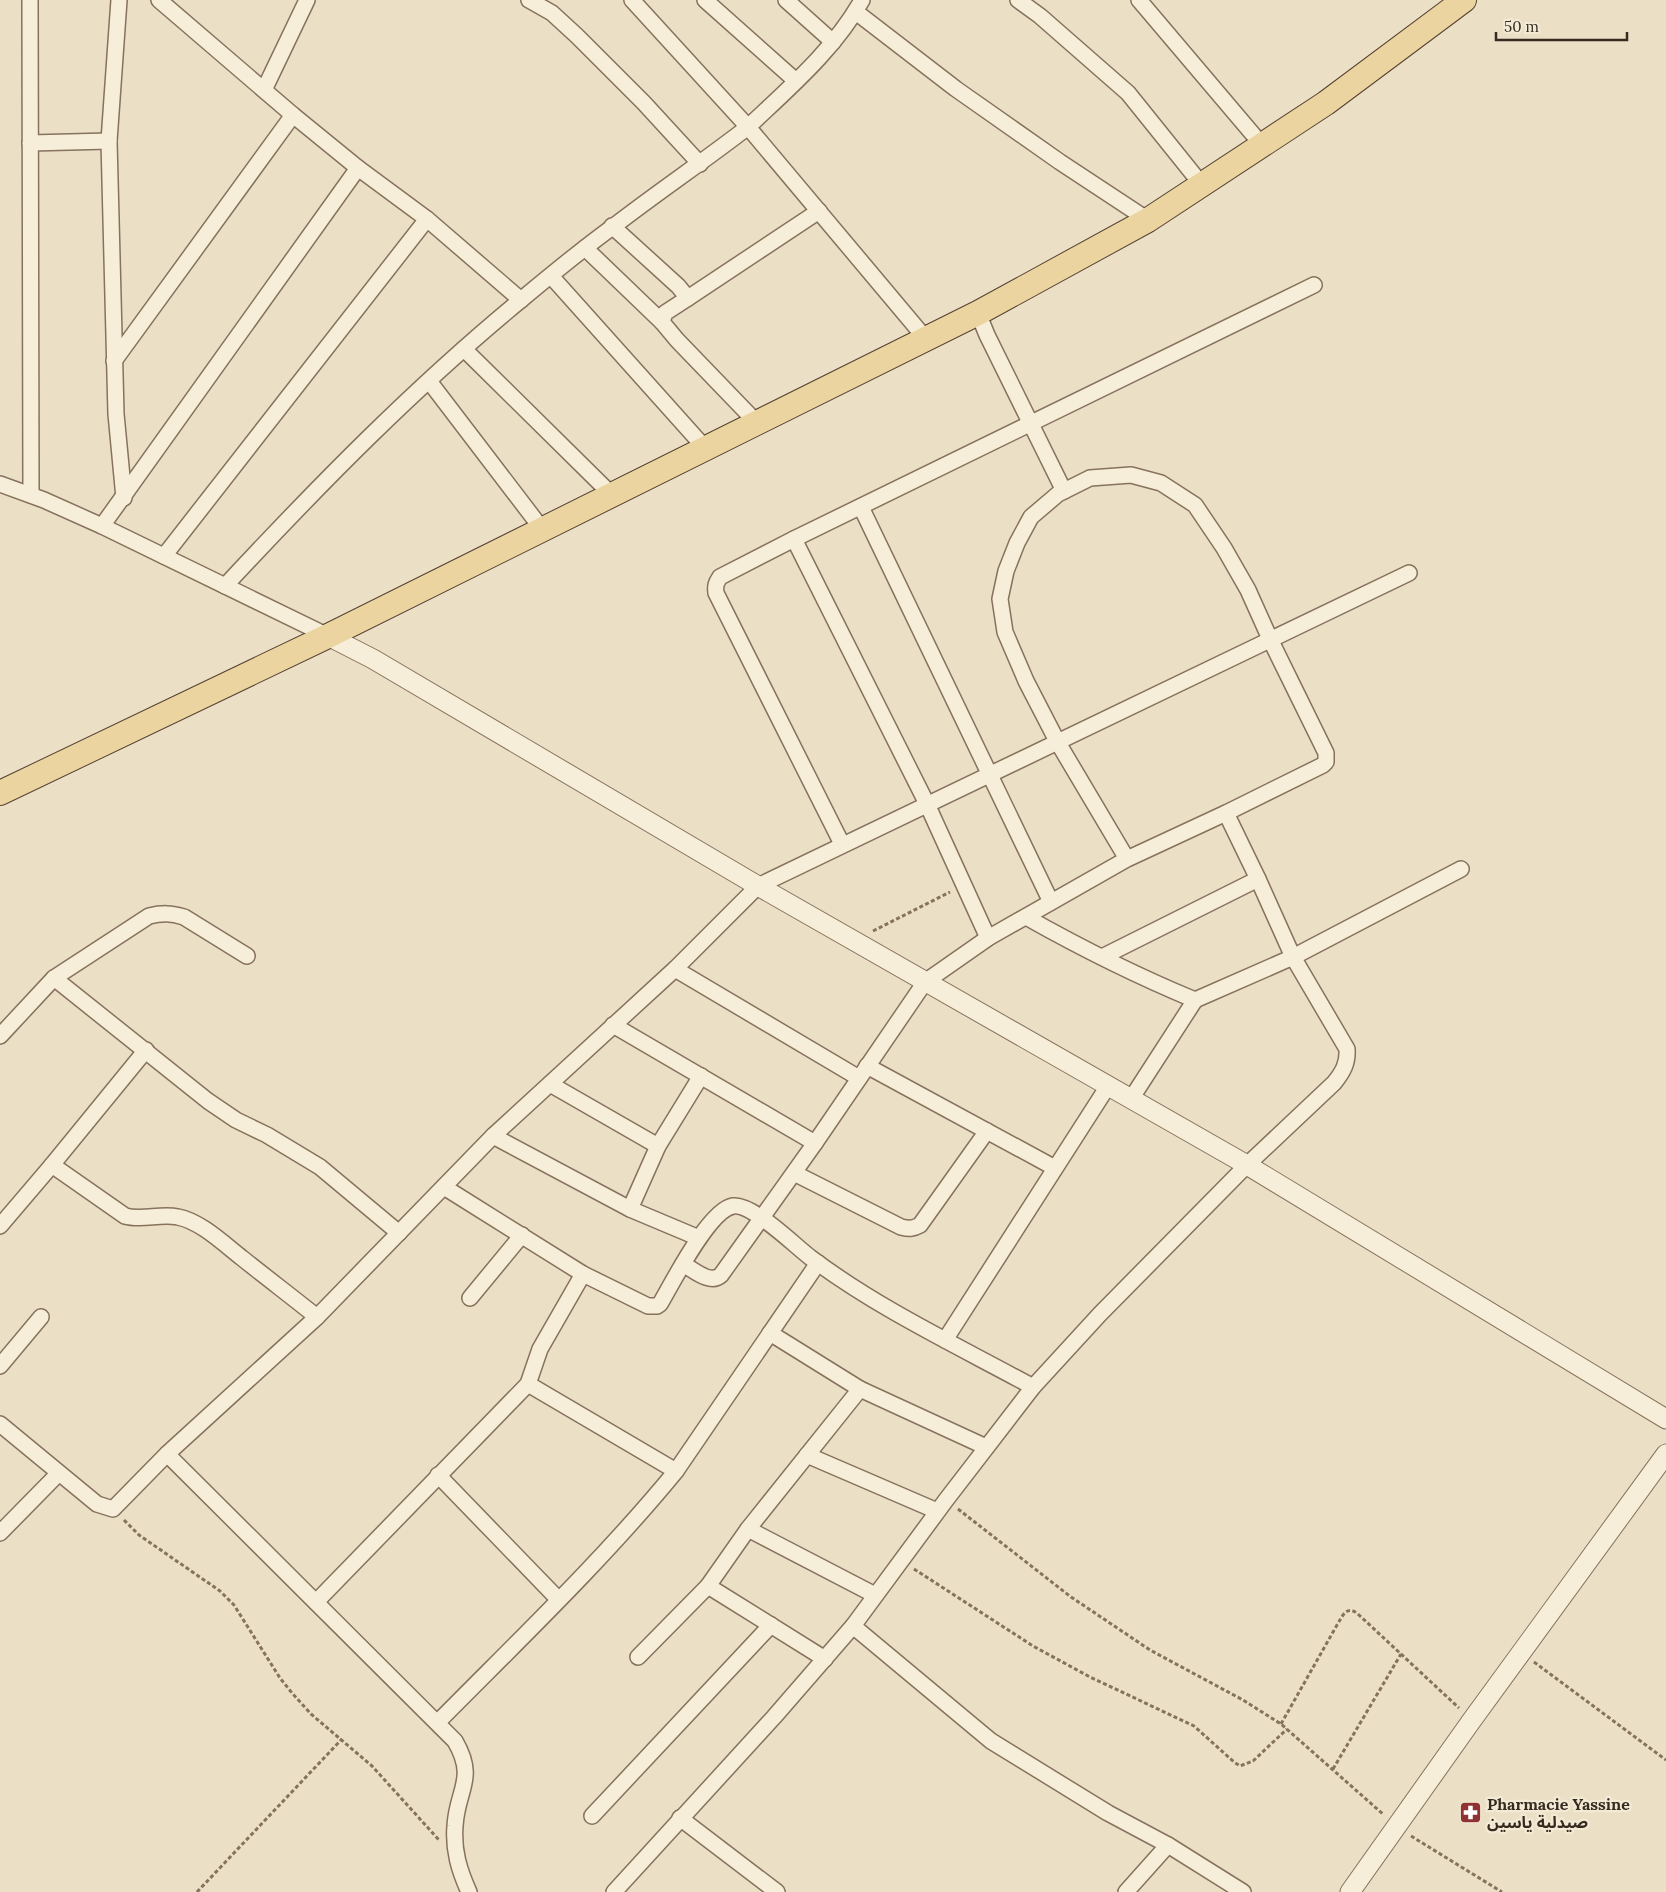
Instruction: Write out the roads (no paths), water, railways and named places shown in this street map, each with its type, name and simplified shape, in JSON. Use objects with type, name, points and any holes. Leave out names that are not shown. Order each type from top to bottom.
[{"type":"main road","points":[[0,793],[328,636],[978,313],[1148,220],[1326,103],[1464,0]]},
{"type":"street","points":[[30,0],[30,495]]},
{"type":"street","points":[[119,0],[109,141],[116,414],[124,498]]},
{"type":"street","points":[[159,0],[293,115],[358,168],[427,219],[521,300]]},
{"type":"street","points":[[264,90],[307,0]]},
{"type":"street","points":[[529,0],[552,13],[577,36],[644,103],[700,164]]},
{"type":"street","points":[[632,0],[748,127],[926,339]]},
{"type":"street","points":[[705,0],[796,81]]},
{"type":"street","points":[[786,0],[833,42]]},
{"type":"street","points":[[1018,0],[1040,16],[1128,93],[1202,185]]},
{"type":"street","points":[[1138,0],[1262,145]]},
{"type":"street","points":[[225,586],[312,493],[464,349],[612,226],[700,164],[748,127],[833,42],[859,6],[956,89],[1060,162],[1148,220]]},
{"type":"street","points":[[114,361],[293,115]]},
{"type":"street","points":[[30,143],[109,141]]},
{"type":"street","points":[[102,526],[124,498],[358,168]]},
{"type":"street","points":[[662,322],[665,313],[819,211]]},
{"type":"street","points":[[164,556],[427,219]]},
{"type":"street","points":[[612,226],[678,286],[688,298]]},
{"type":"street","points":[[586,248],[662,322],[757,423]]},
{"type":"street","points":[[551,276],[705,448]]},
{"type":"street","points":[[842,844],[716,593],[715,587],[720,577],[1314,285]]},
{"type":"street","points":[[978,313],[986,335],[1064,491]]},
{"type":"street","points":[[464,349],[612,495]]},
{"type":"street","points":[[429,381],[542,529]]},
{"type":"street","points":[[684,1264],[710,1279],[717,1278],[794,1173],[925,982],[988,938],[1127,860],[1226,813],[1326,762],[1326,753],[1248,590],[1196,505],[1161,484],[1130,475],[1090,478],[1058,494],[1031,517],[1017,543],[1006,571],[1000,598],[1005,632],[1026,681],[1057,741],[1127,860]]},
{"type":"street","points":[[0,484],[102,526],[382,664],[758,886],[1247,1165],[1666,1419]]},
{"type":"street","points":[[861,507],[1051,902]]},
{"type":"street","points":[[794,539],[928,804],[988,938]]},
{"type":"street","points":[[0,1424],[58,1474],[97,1504],[112,1509],[167,1454],[317,1317],[493,1136],[675,969],[758,886],[842,844],[1410,573]]},
{"type":"street","points":[[614,1892],[853,1626],[941,1505],[1033,1387],[1100,1314],[1247,1165],[1334,1083],[1343,1072],[1348,1060],[1347,1049],[1293,957],[1226,813]]},
{"type":"street","points":[[1131,1099],[1195,1000],[1293,957],[1461,869]]},
{"type":"street","points":[[1102,958],[1258,879]]},
{"type":"street","points":[[0,1036],[54,978],[149,916],[161,913],[184,917],[247,956]]},
{"type":"street","points":[[1026,917],[1102,958],[1151,982],[1195,1000]]},
{"type":"street","points":[[675,969],[863,1072],[987,1131],[1055,1168]]},
{"type":"street","points":[[54,978],[146,1050],[208,1102],[236,1120],[267,1135],[320,1167],[399,1233]]},
{"type":"street","points":[[613,1025],[815,1143]]},
{"type":"street","points":[[0,1226],[146,1050]]},
{"type":"street","points":[[630,1209],[658,1146],[701,1076]]},
{"type":"street","points":[[550,1084],[658,1146]]},
{"type":"street","points":[[945,1340],[1108,1086]]},
{"type":"street","points":[[794,1173],[901,1227],[915,1228],[920,1225],[987,1131]]},
{"type":"street","points":[[493,1136],[630,1209],[699,1238]]},
{"type":"street","points":[[52,1165],[125,1216],[138,1218],[178,1216],[190,1221],[210,1233],[317,1317]]},
{"type":"street","points":[[444,1187],[583,1274],[648,1306],[657,1306],[699,1238],[718,1214],[735,1205],[742,1206],[762,1217],[818,1263],[856,1289],[945,1340],[1033,1387]]},
{"type":"street","points":[[470,1298],[522,1235]]},
{"type":"street","points":[[438,1722],[647,1507],[676,1471],[818,1263]]},
{"type":"street","points":[[316,1602],[528,1384],[540,1349],[583,1274]]},
{"type":"street","points":[[0,1366],[41,1317]]},
{"type":"street","points":[[770,1334],[860,1389],[986,1446]]},
{"type":"street","points":[[528,1384],[676,1471]]},
{"type":"street","points":[[638,1657],[708,1586],[748,1529],[860,1389]]},
{"type":"street","points":[[167,1454],[455,1741],[463,1755],[466,1767],[464,1784],[454,1824],[456,1858],[462,1877],[470,1892]]},
{"type":"street","points":[[1350,1892],[1472,1720],[1666,1454]]},
{"type":"street","points":[[807,1455],[941,1505]]},
{"type":"street","points":[[0,1533],[6,1517],[58,1474]]},
{"type":"street","points":[[438,1475],[558,1599]]},
{"type":"street","points":[[748,1529],[875,1596]]},
{"type":"street","points":[[708,1586],[825,1659]]},
{"type":"street","points":[[592,1816],[771,1625]]},
{"type":"street","points":[[853,1626],[991,1741],[1108,1813],[1168,1845],[1243,1892]]},
{"type":"street","points":[[680,1818],[777,1892]]},
{"type":"street","points":[[1126,1892],[1168,1845]]},
{"type":"place","name":"Pharmacie Yassine صيدلية ياسين","points":[[1471,1813]]}]
